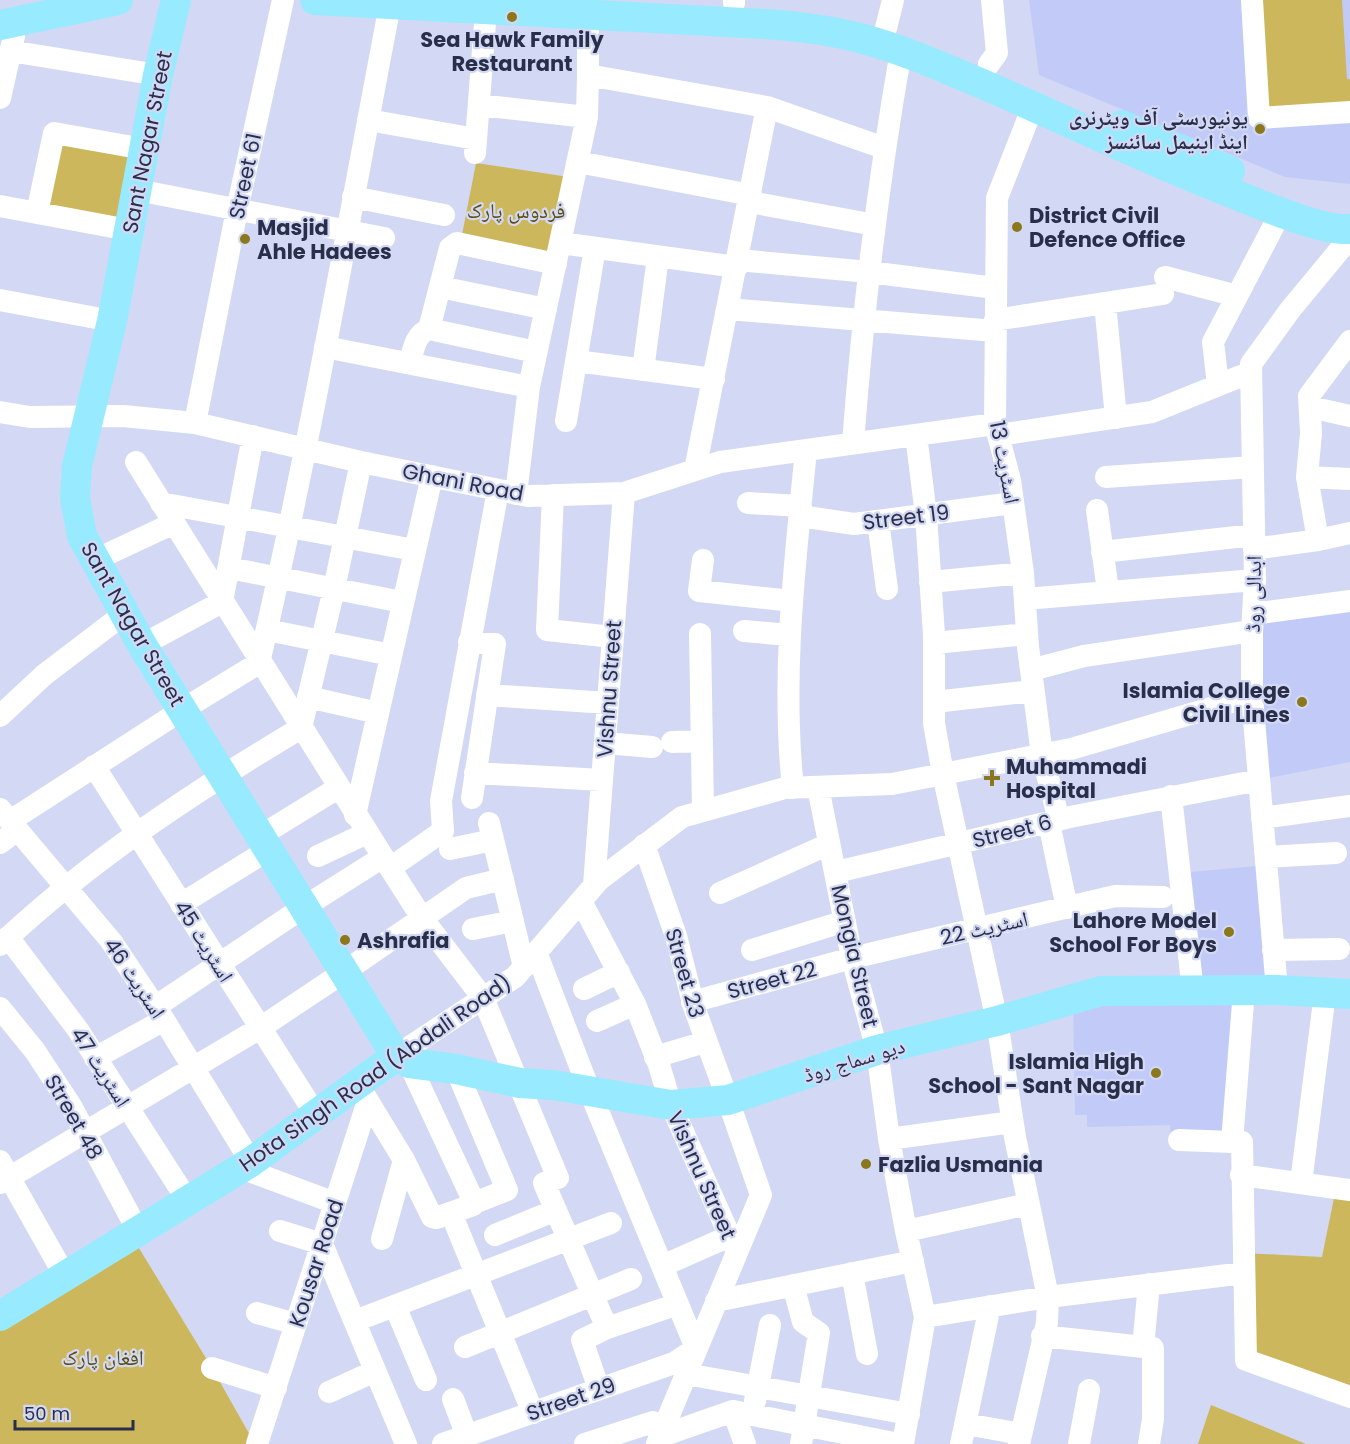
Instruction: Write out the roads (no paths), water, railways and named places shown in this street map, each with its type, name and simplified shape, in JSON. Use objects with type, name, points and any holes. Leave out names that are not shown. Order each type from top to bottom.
[{"type":"main road","points":[[8,20],[54,0]]},
{"type":"main road","points":[[8,20],[118,0]]},
{"type":"main road","name":"Sant Nagar Street","points":[[177,0],[158,75],[112,321],[77,466],[75,498],[82,536],[142,645],[344,972],[403,1060]]},
{"type":"main road","points":[[315,0],[787,26],[862,39],[893,40],[1175,171],[1281,212],[1327,226],[1348,223]]},
{"type":"main road","points":[[670,0],[734,2],[820,14],[893,40],[988,64],[1132,129],[1319,207],[1348,223]]},
{"type":"main road","name":"دیو سماج روڈ","points":[[403,1060],[520,1083],[553,1085],[671,1105],[728,1100],[877,1050],[998,1021],[1101,991],[1277,990],[1337,993]]},
{"type":"main road","name":"Hota Singh Road (Abdali Road)","points":[[0,1316],[246,1165],[316,1115],[363,1092],[403,1060]]},
{"type":"street","name":"Street 61","points":[[195,423],[237,210],[283,0]]},
{"type":"street","points":[[853,443],[863,321],[884,148],[893,40],[893,0]]},
{"type":"street","points":[[988,64],[997,52],[992,0]]},
{"type":"street","points":[[1252,0],[1259,118],[1350,112]]},
{"type":"street","points":[[7,826],[94,766],[260,663],[306,449],[390,5]]},
{"type":"street","points":[[368,120],[476,146],[486,10]]},
{"type":"street","points":[[95,1058],[160,1013],[218,963],[304,907],[443,831],[441,801],[469,642],[507,492],[587,117],[588,15]]},
{"type":"street","points":[[0,98],[8,20],[158,75]]},
{"type":"street","points":[[588,75],[768,107],[884,148]]},
{"type":"street","points":[[479,105],[587,117]]},
{"type":"street","name":"اسٹریٹ 13","points":[[1033,106],[997,198],[995,288],[997,429],[1010,480],[1023,573],[1032,681],[1067,908]]},
{"type":"street","points":[[695,470],[768,107]]},
{"type":"street","points":[[37,213],[54,133],[144,149]]},
{"type":"street","points":[[578,162],[875,225]]},
{"type":"street","points":[[137,190],[384,238]]},
{"type":"street","points":[[353,197],[444,215]]},
{"type":"street","points":[[0,206],[129,230]]},
{"type":"street","points":[[1218,385],[1213,342],[1281,212]]},
{"type":"street","name":"ابدالی روڈ","points":[[1277,990],[1252,696],[1252,623],[1255,580],[1251,364],[1290,310],[1348,240],[1348,223]]},
{"type":"street","points":[[429,329],[450,248],[457,243],[558,254],[595,248],[658,257],[737,264],[869,272],[995,288]]},
{"type":"street","points":[[566,422],[595,248]]},
{"type":"street","points":[[643,370],[658,257]]},
{"type":"street","points":[[728,309],[863,321],[995,325],[1105,303],[1164,286],[1237,296]]},
{"type":"street","points":[[440,287],[546,309]]},
{"type":"street","points":[[0,300],[112,321]]},
{"type":"street","points":[[1105,303],[1116,418]]},
{"type":"street","points":[[410,363],[417,338],[429,329],[536,352]]},
{"type":"street","points":[[1318,540],[1307,477],[1311,433],[1309,396],[1350,340]]},
{"type":"street","points":[[325,347],[529,387]]},
{"type":"street","points":[[576,362],[714,379]]},
{"type":"street","name":"Ghani Road","points":[[2,419],[123,416],[195,423],[362,462],[528,496],[624,493],[720,462],[916,435],[1116,418],[1152,411],[1251,372]]},
{"type":"street","points":[[1310,407],[1350,416]]},
{"type":"street","points":[[916,435],[926,515],[934,643],[934,723],[998,1021],[1012,1122],[1048,1297],[1047,1323],[1042,1336],[1020,1439],[964,1434],[990,1306]]},
{"type":"street","points":[[222,602],[253,436]]},
{"type":"street","points":[[793,788],[788,746],[789,635],[806,450]]},
{"type":"street","points":[[135,462],[386,863],[422,918],[483,998],[558,1178],[544,1183],[607,1328]]},
{"type":"street","points":[[4,941],[66,887],[138,835],[222,775],[301,728],[362,462]]},
{"type":"street","points":[[1106,477],[1253,467]]},
{"type":"street","points":[[318,856],[361,824],[378,713],[432,476]]},
{"type":"street","points":[[1307,477],[1350,479]]},
{"type":"street","name":"Vishnu Street","points":[[624,493],[602,780],[587,893],[619,972],[635,1004],[671,1105],[733,1244]]},
{"type":"street","points":[[553,495],[547,630],[613,637]]},
{"type":"street","points":[[161,503],[414,550]]},
{"type":"street","name":"Street 19","points":[[748,503],[800,511],[854,524],[1013,503]]},
{"type":"street","points":[[1097,510],[1108,591]]},
{"type":"street","points":[[878,521],[887,588]]},
{"type":"street","points":[[95,561],[174,523]]},
{"type":"street","points":[[1102,552],[1318,540],[1350,533]]},
{"type":"street","points":[[703,560],[699,591],[792,601]]},
{"type":"street","points":[[229,568],[402,602]]},
{"type":"street","points":[[930,582],[1023,573]]},
{"type":"street","points":[[1025,599],[1255,580]]},
{"type":"street","points":[[934,702],[1032,681],[1084,656],[1350,601]]},
{"type":"street","points":[[142,645],[222,602]]},
{"type":"street","points":[[0,716],[44,675],[124,614]]},
{"type":"street","points":[[267,630],[391,655]]},
{"type":"street","points":[[744,631],[789,635]]},
{"type":"street","points":[[700,634],[703,811]]},
{"type":"street","points":[[934,643],[1027,634]]},
{"type":"street","points":[[469,642],[495,644],[472,798]]},
{"type":"street","points":[[488,695],[608,703]]},
{"type":"street","name":"Hota Singh Road (Abdali Road)","points":[[403,1060],[483,998],[515,977],[587,893],[644,845],[682,817],[785,788],[892,784],[1071,749],[1252,696]]},
{"type":"street","points":[[308,697],[378,713]]},
{"type":"street","points":[[605,743],[662,744],[702,741]]},
{"type":"street","name":"اسٹریٹ 45","points":[[94,766],[316,1115]]},
{"type":"street","points":[[475,773],[602,780]]},
{"type":"street","name":"Street 6","points":[[836,872],[1054,821],[1259,780]]},
{"type":"street","name":"Mongia Street","points":[[818,787],[852,958],[877,1050],[889,1139],[925,1317],[909,1414],[901,1444]]},
{"type":"street","points":[[181,904],[338,788]]},
{"type":"street","points":[[1172,796],[1193,991]]},
{"type":"street","points":[[1262,818],[1350,806]]},
{"type":"street","name":"اسٹریٹ 46","points":[[7,826],[66,887],[111,942],[160,1013],[193,1067],[246,1165]]},
{"type":"street","points":[[450,849],[491,832],[513,921],[590,1092],[696,1348]]},
{"type":"street","points":[[720,893],[829,844]]},
{"type":"street","name":"Street 23","points":[[644,845],[676,936],[692,1002],[705,1042],[728,1100],[760,1195],[733,1244],[716,1301],[660,1436]]},
{"type":"street","points":[[1266,857],[1336,853]]},
{"type":"street","points":[[65,1276],[3,1174],[84,1133],[260,1028],[465,888],[503,879]]},
{"type":"street","name":"اسٹریٹ 22","points":[[852,958],[1115,896],[1163,897]]},
{"type":"street","points":[[473,929],[513,921]]},
{"type":"street","points":[[752,950],[845,921]]},
{"type":"street","name":"اسٹریٹ 47","points":[[4,941],[78,1030],[188,1201]]},
{"type":"street","points":[[1274,950],[1339,949]]},
{"type":"street","name":"Street 22","points":[[692,1002],[852,958]]},
{"type":"street","points":[[584,989],[619,972]]},
{"type":"street","points":[[1232,1142],[1244,990]]},
{"type":"street","points":[[1301,1183],[1337,993]]},
{"type":"street","points":[[597,1021],[635,1004]]},
{"type":"street","name":"Street 48","points":[[0,1008],[35,1051],[71,1106],[138,1231]]},
{"type":"street","points":[[655,1057],[705,1042]]},
{"type":"street","points":[[403,1060],[474,1203]]},
{"type":"street","points":[[363,1092],[404,1160],[432,1217],[436,1218],[507,1190],[456,1069]]},
{"type":"street","name":"Kousar Road","points":[[264,1442],[276,1388],[335,1203],[363,1092]]},
{"type":"street","points":[[889,1139],[1012,1122]]},
{"type":"street","points":[[1179,1140],[1242,1142],[1246,1360],[1350,1397]]},
{"type":"street","points":[[382,1239],[404,1160]]},
{"type":"street","points":[[246,1165],[335,1203]]},
{"type":"street","points":[[1241,1175],[1350,1190]]},
{"type":"street","points":[[906,1231],[1028,1204]]},
{"type":"street","points":[[495,1235],[556,1210]]},
{"type":"street","points":[[451,1213],[533,1413]]},
{"type":"street","points":[[355,1321],[611,1223]]},
{"type":"street","points":[[280,1231],[322,1244],[406,1444]]},
{"type":"street","points":[[662,1266],[733,1244]]},
{"type":"street","points":[[716,1301],[913,1261]]},
{"type":"street","points":[[925,1317],[1048,1297],[1244,1273]]},
{"type":"street","points":[[852,1274],[867,1354]]},
{"type":"street","points":[[465,1347],[631,1279]]},
{"type":"street","points":[[1149,1284],[1148,1347],[1153,1419],[1149,1444]]},
{"type":"street","points":[[793,1285],[803,1322],[819,1334],[803,1434]]},
{"type":"street","points":[[599,1389],[582,1340],[607,1328],[678,1304]]},
{"type":"street","points":[[395,1306],[426,1380]]},
{"type":"street","points":[[257,1313],[296,1324]]},
{"type":"street","points":[[745,1444],[743,1413],[758,1387],[770,1324]]},
{"type":"street","points":[[1042,1336],[1148,1347]]},
{"type":"street","name":"Street 29","points":[[444,1444],[674,1363],[696,1348]]},
{"type":"street","points":[[212,1368],[276,1388]]},
{"type":"street","points":[[329,1392],[375,1371]]},
{"type":"street","points":[[686,1374],[909,1414]]},
{"type":"street","points":[[1079,1444],[1089,1390]]},
{"type":"street","points":[[453,1399],[467,1436]]},
{"type":"street","points":[[585,1444],[653,1422],[660,1436],[743,1413],[803,1434],[901,1444]]},
{"type":"place","name":"Sea Hawk Family Restaurant","points":[[512,17]]},
{"type":"place","name":"یونیورسٹی آف ویٹرنری اینڈ اینیمل سائنسز","points":[[1260,129]]},
{"type":"place","name":"District Civil Defence Office","points":[[1017,227]]},
{"type":"place","name":"Masjid Ahle Hadees","points":[[245,239]]},
{"type":"place","name":"Islamia College Civil Lines","points":[[1302,702]]},
{"type":"place","name":"Muhammadi Hospital","points":[[992,778]]},
{"type":"place","name":"Lahore Model School For Boys","points":[[1229,932]]},
{"type":"place","name":"Ashrafia","points":[[345,940]]},
{"type":"place","name":"Islamia High School - Sant Nagar","points":[[1156,1073]]},
{"type":"place","name":"Fazlia Usmania","points":[[866,1164]]},
{"type":"park label","name":"فردوس پارک","points":[[516,210]]},
{"type":"park label","name":"افغان پارک","points":[[103,1357]]}]
